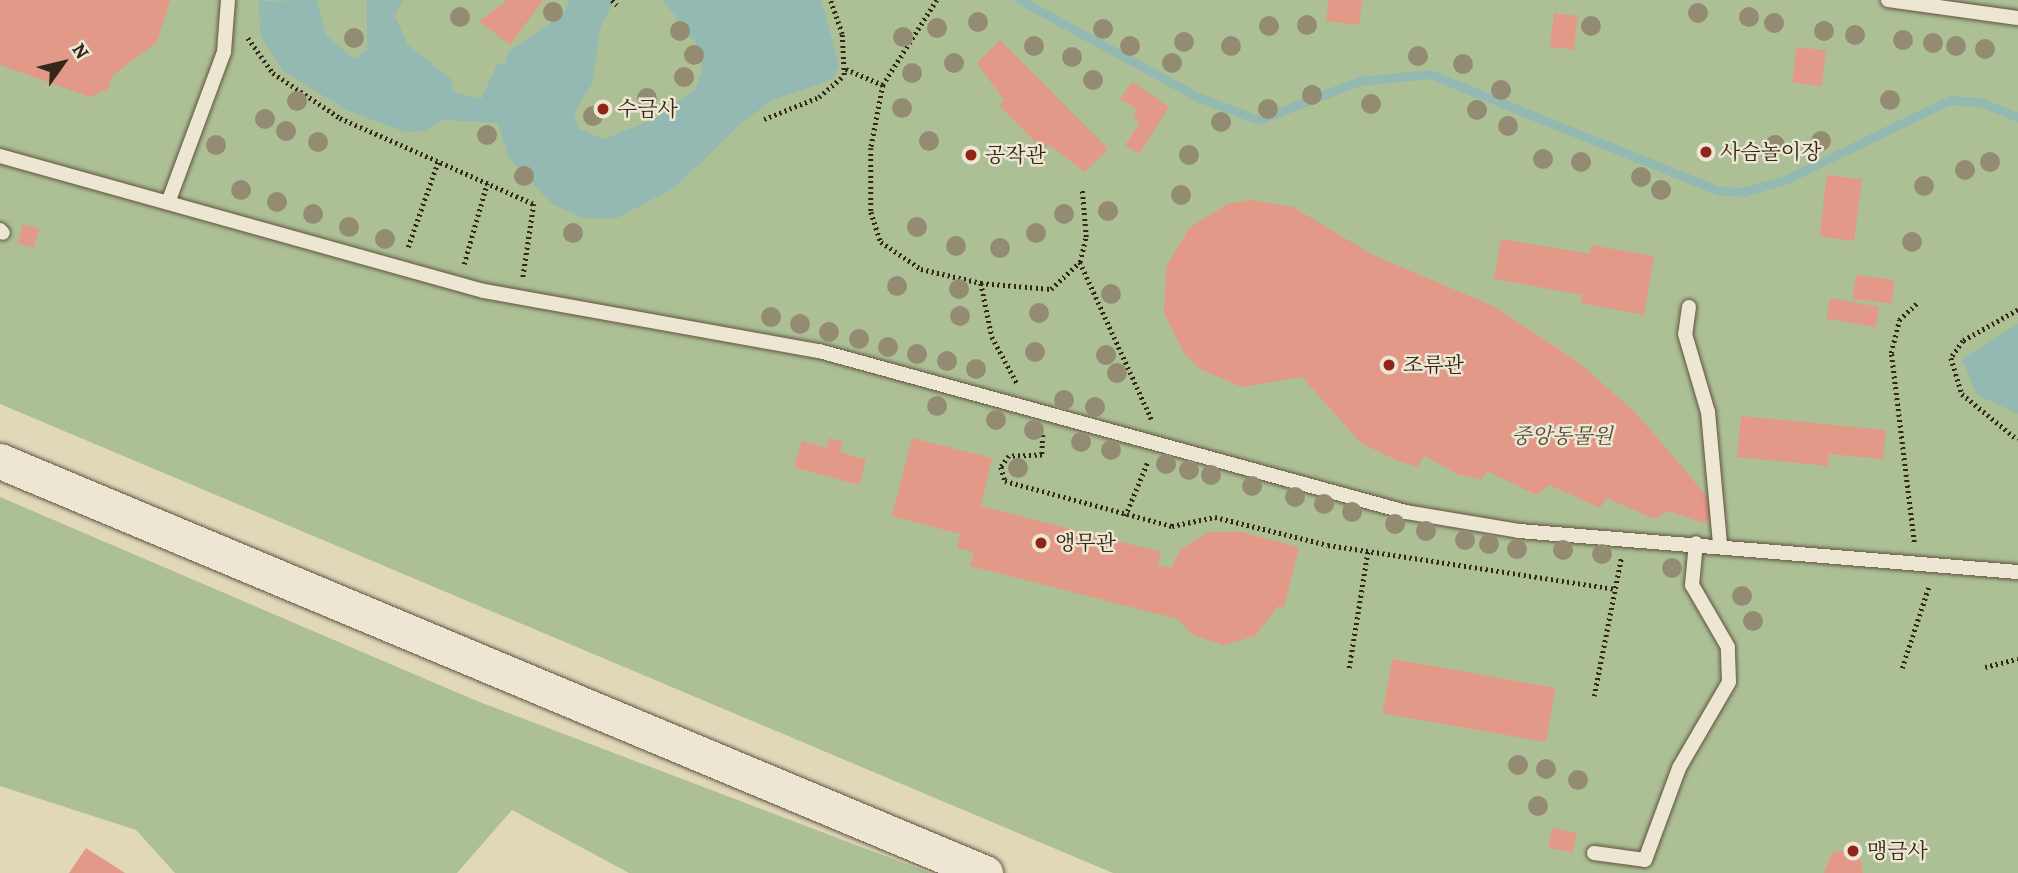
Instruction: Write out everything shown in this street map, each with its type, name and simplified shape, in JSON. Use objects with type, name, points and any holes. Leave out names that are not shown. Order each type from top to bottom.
[{"type":"street","points":[[0,461],[985,873]]},
{"type":"lane","points":[[169,201],[230,21],[228,0]]},
{"type":"lane","points":[[1888,0],[1933,3],[2018,18]]},
{"type":"lane","points":[[0,156],[459,284],[819,351],[1157,439],[1406,512],[1519,531],[1696,542],[2018,572]]},
{"type":"lane","points":[[1689,307],[1685,334],[1707,412],[1720,545]]},
{"type":"lane","points":[[1594,853],[1645,860],[1679,768],[1729,682],[1728,647],[1692,585],[1696,542]]},
{"type":"path","points":[[612,0],[617,5]]},
{"type":"path","points":[[764,119],[836,87],[846,69],[830,0]]},
{"type":"path","points":[[937,0],[883,85],[871,148],[871,212],[881,242],[906,264],[981,283],[1051,289],[1080,262],[1086,237],[1082,189]]},
{"type":"path","points":[[230,21],[296,91],[438,162],[534,204],[537,212],[519,297]]},
{"type":"path","points":[[846,69],[883,85]]},
{"type":"path","points":[[401,267],[438,162]]},
{"type":"path","points":[[459,284],[486,183]]},
{"type":"path","points":[[1080,262],[1135,374],[1157,439],[1125,516]]},
{"type":"path","points":[[981,283],[992,337],[1032,408],[1045,440],[1042,455],[1009,456],[1001,467],[1005,481],[1125,516],[1172,526],[1214,517],[1368,550],[1615,589]]},
{"type":"path","points":[[1915,564],[1891,353],[1899,320],[1917,303]]},
{"type":"path","points":[[2018,310],[1963,341],[1951,358],[1962,394],[2018,440]]},
{"type":"path","points":[[1594,696],[1625,537]]},
{"type":"path","points":[[1349,668],[1368,550]]},
{"type":"path","points":[[1902,668],[1935,565]]},
{"type":"path","points":[[1985,667],[2018,659]]},
{"type":"green space","name":"중앙동물원","points":[[0,0],[2018,0],[2018,873],[1113,873],[0,404]]},
{"type":"green space","points":[[0,497],[477,701],[930,873],[629,873],[512,810],[457,873],[175,873],[136,830],[0,786]]},
{"type":"water","points":[[317,0],[326,35],[355,59],[367,49],[367,0],[403,0],[395,16],[408,45],[452,80],[453,92],[481,99],[498,63],[505,65],[507,53],[562,15],[570,0],[614,0],[600,29],[592,84],[574,112],[579,129],[604,139],[656,118],[695,90],[702,72],[699,48],[663,0],[821,0],[839,65],[833,79],[773,100],[745,120],[674,188],[617,218],[583,218],[552,204],[509,158],[498,123],[442,120],[425,131],[405,132],[348,111],[283,71],[260,35],[259,1]]},
{"type":"water","points":[[2018,324],[2018,414],[1977,395],[1962,359]]},
{"type":"building","points":[[0,0],[170,0],[157,42],[112,76],[108,89],[90,97],[0,65]]},
{"type":"building","points":[[507,0],[543,0],[510,45],[479,21]]},
{"type":"building","points":[[1329,0],[1362,0],[1359,25],[1326,21]]},
{"type":"building","points":[[1554,13],[1578,16],[1574,50],[1550,47]]},
{"type":"building","points":[[1000,40],[1108,149],[1085,172],[1048,144],[1043,150],[999,105],[1004,100],[977,63]]},
{"type":"building","points":[[1796,47],[1826,50],[1822,86],[1792,83]]},
{"type":"building","points":[[1132,82],[1169,107],[1139,154],[1125,145],[1140,122],[1133,118],[1138,110],[1120,99]]},
{"type":"building","points":[[1827,175],[1862,179],[1854,241],[1819,237]]},
{"type":"building","name":"조류관","points":[[1249,200],[1293,207],[1373,255],[1493,306],[1577,361],[1634,411],[1690,476],[1711,502],[1711,519],[1703,523],[1668,511],[1654,519],[1606,498],[1600,508],[1549,485],[1536,495],[1487,471],[1481,479],[1459,475],[1424,456],[1417,467],[1361,443],[1302,377],[1242,387],[1200,369],[1184,353],[1164,313],[1166,267],[1189,228],[1227,204]]},
{"type":"building","points":[[23,224],[39,229],[33,248],[17,243]]},
{"type":"building","points":[[1501,239],[1590,254],[1591,245],[1654,256],[1644,315],[1581,303],[1583,295],[1494,279]]},
{"type":"building","points":[[1856,275],[1895,280],[1892,304],[1853,299]]},
{"type":"building","points":[[1830,298],[1879,307],[1876,327],[1826,319]]},
{"type":"building","points":[[1741,416],[1886,430],[1883,459],[1829,454],[1828,466],[1737,457]]},
{"type":"building","points":[[829,438],[843,442],[840,452],[866,460],[859,485],[794,467],[802,441],[827,448]]},
{"type":"building","name":"앵무관","points":[[912,438],[992,458],[981,506],[1161,552],[1158,565],[1171,568],[1181,549],[1208,532],[1241,532],[1299,547],[1284,608],[1278,606],[1255,636],[1224,645],[1193,635],[1178,619],[970,566],[974,552],[957,548],[960,534],[892,516]]},
{"type":"building","points":[[1392,659],[1555,688],[1546,742],[1382,713]]},
{"type":"building","points":[[1552,828],[1577,833],[1573,852],[1548,848]]},
{"type":"building","points":[[86,848],[125,873],[69,873]]},
{"type":"building","points":[[1847,849],[1860,857],[1863,873],[1824,873],[1832,853]]},
{"type":"waterway","points":[[1020,0],[1200,98],[1259,120],[1359,81],[1430,74],[1720,191],[1744,192],[1787,179],[1950,100],[1980,102],[2018,117]]},
{"type":"place","name":"수금사","points":[[603,109]]},
{"type":"place","name":"사슴놀이장","points":[[1706,152]]},
{"type":"place","name":"공작관","points":[[971,155]]},
{"type":"place","name":"조류관","points":[[1389,365]]},
{"type":"place","name":"앵무관","points":[[1041,543]]},
{"type":"place","name":"맹금사","points":[[1853,851]]}]
